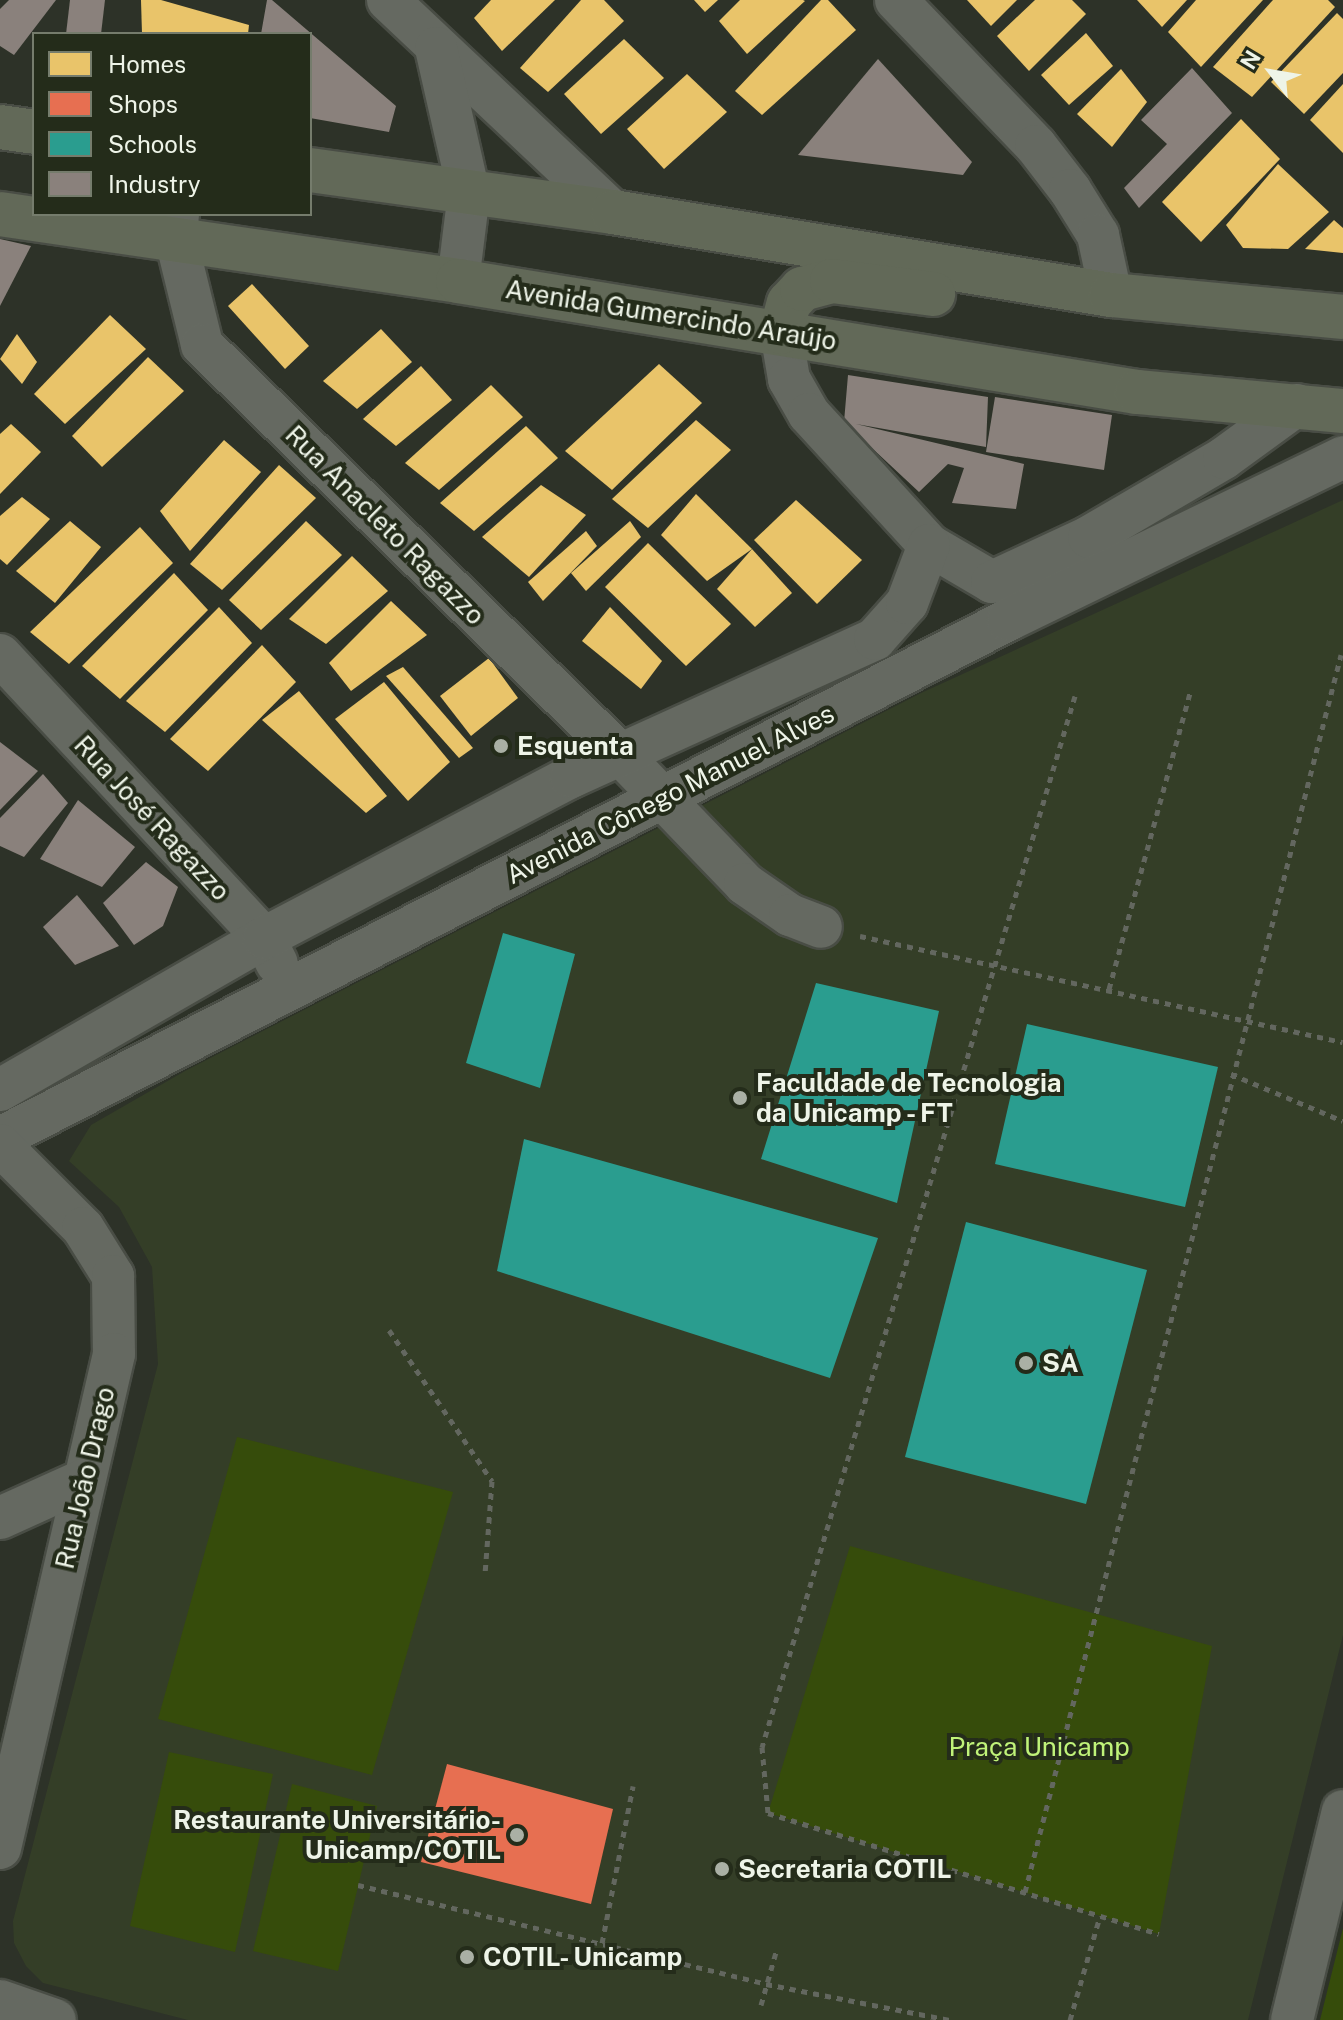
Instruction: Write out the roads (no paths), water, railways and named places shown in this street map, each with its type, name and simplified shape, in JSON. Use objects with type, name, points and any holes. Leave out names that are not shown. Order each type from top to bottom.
[{"type":"highway","points":[[0,127],[32,132]]},
{"type":"highway","points":[[312,170],[613,212],[1111,295],[1343,317]]},
{"type":"highway","name":"Avenida Gumercindo Araújo","points":[[0,214],[177,226],[458,281],[1137,392],[1343,411]]},
{"type":"highway","points":[[781,332],[789,303],[802,289],[832,281],[1117,316],[1160,299]]},
{"type":"street","points":[[388,0],[613,212]]},
{"type":"street","points":[[896,0],[1036,146],[1070,190],[1098,235],[1111,295]]},
{"type":"street","points":[[436,48],[469,193],[458,281]]},
{"type":"street","name":"Rua Anacleto Ragazzo","points":[[177,226],[202,345],[622,756],[745,884],[790,915],[821,927]]},
{"type":"street","points":[[781,332],[789,379],[809,414],[929,545],[992,582],[1008,620]]},
{"type":"street","points":[[992,582],[1089,537],[1224,458],[1297,405]]},
{"type":"street","name":"Avenida Cônego Manuel Alves","points":[[0,1138],[663,801],[1008,620],[1343,457]]},
{"type":"street","name":"Avenida Cônego Manuel Alves","points":[[0,1090],[264,938],[571,777],[875,639],[907,603],[929,545]]},
{"type":"street","name":"Rua José Ragazzo","points":[[0,655],[264,938],[292,991]]},
{"type":"street","name":"Rua João Drago","points":[[0,1145],[83,1228],[113,1276],[114,1354],[0,1848]]},
{"type":"street","points":[[0,1518],[84,1480]]},
{"type":"street","points":[[1292,2020],[1343,1811]]},
{"type":"street","points":[[0,2001],[55,2020]]},
{"type":"place","name":"Esquenta","points":[[501,746]]},
{"type":"place","name":"Faculdade de Tecnologia da Unicamp - FT","points":[[740,1098]]},
{"type":"place","name":"SA","points":[[1026,1363]]},
{"type":"place","name":"Restaurante Universitário- Unicamp/COTIL","points":[[517,1835]]},
{"type":"place","name":"Secretaria COTIL","points":[[722,1869]]},
{"type":"place","name":"COTIL- Unicamp","points":[[467,1957]]},
{"type":"park label","name":"Praça Unicamp","points":[[1039,1747]]}]
